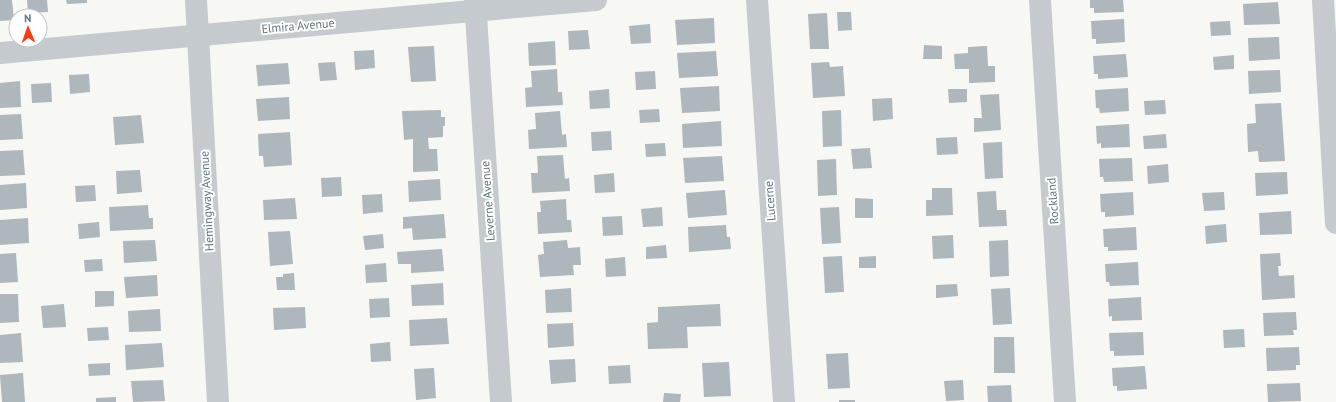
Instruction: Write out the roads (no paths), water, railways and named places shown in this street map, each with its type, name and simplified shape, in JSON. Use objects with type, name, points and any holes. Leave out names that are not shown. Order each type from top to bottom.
[{"type":"street","name":"Hemingway Avenue","points":[[196,0],[218,402]]},
{"type":"street","name":"Elmira Avenue","points":[[0,53],[475,5],[596,0]]},
{"type":"street","name":"Lucerne","points":[[757,0],[784,402]]},
{"type":"street","name":"Rockland","points":[[1040,0],[1065,402]]},
{"type":"street","points":[[1323,0],[1336,223]]},
{"type":"street","name":"Leverne Avenue","points":[[475,5],[501,402]]}]
